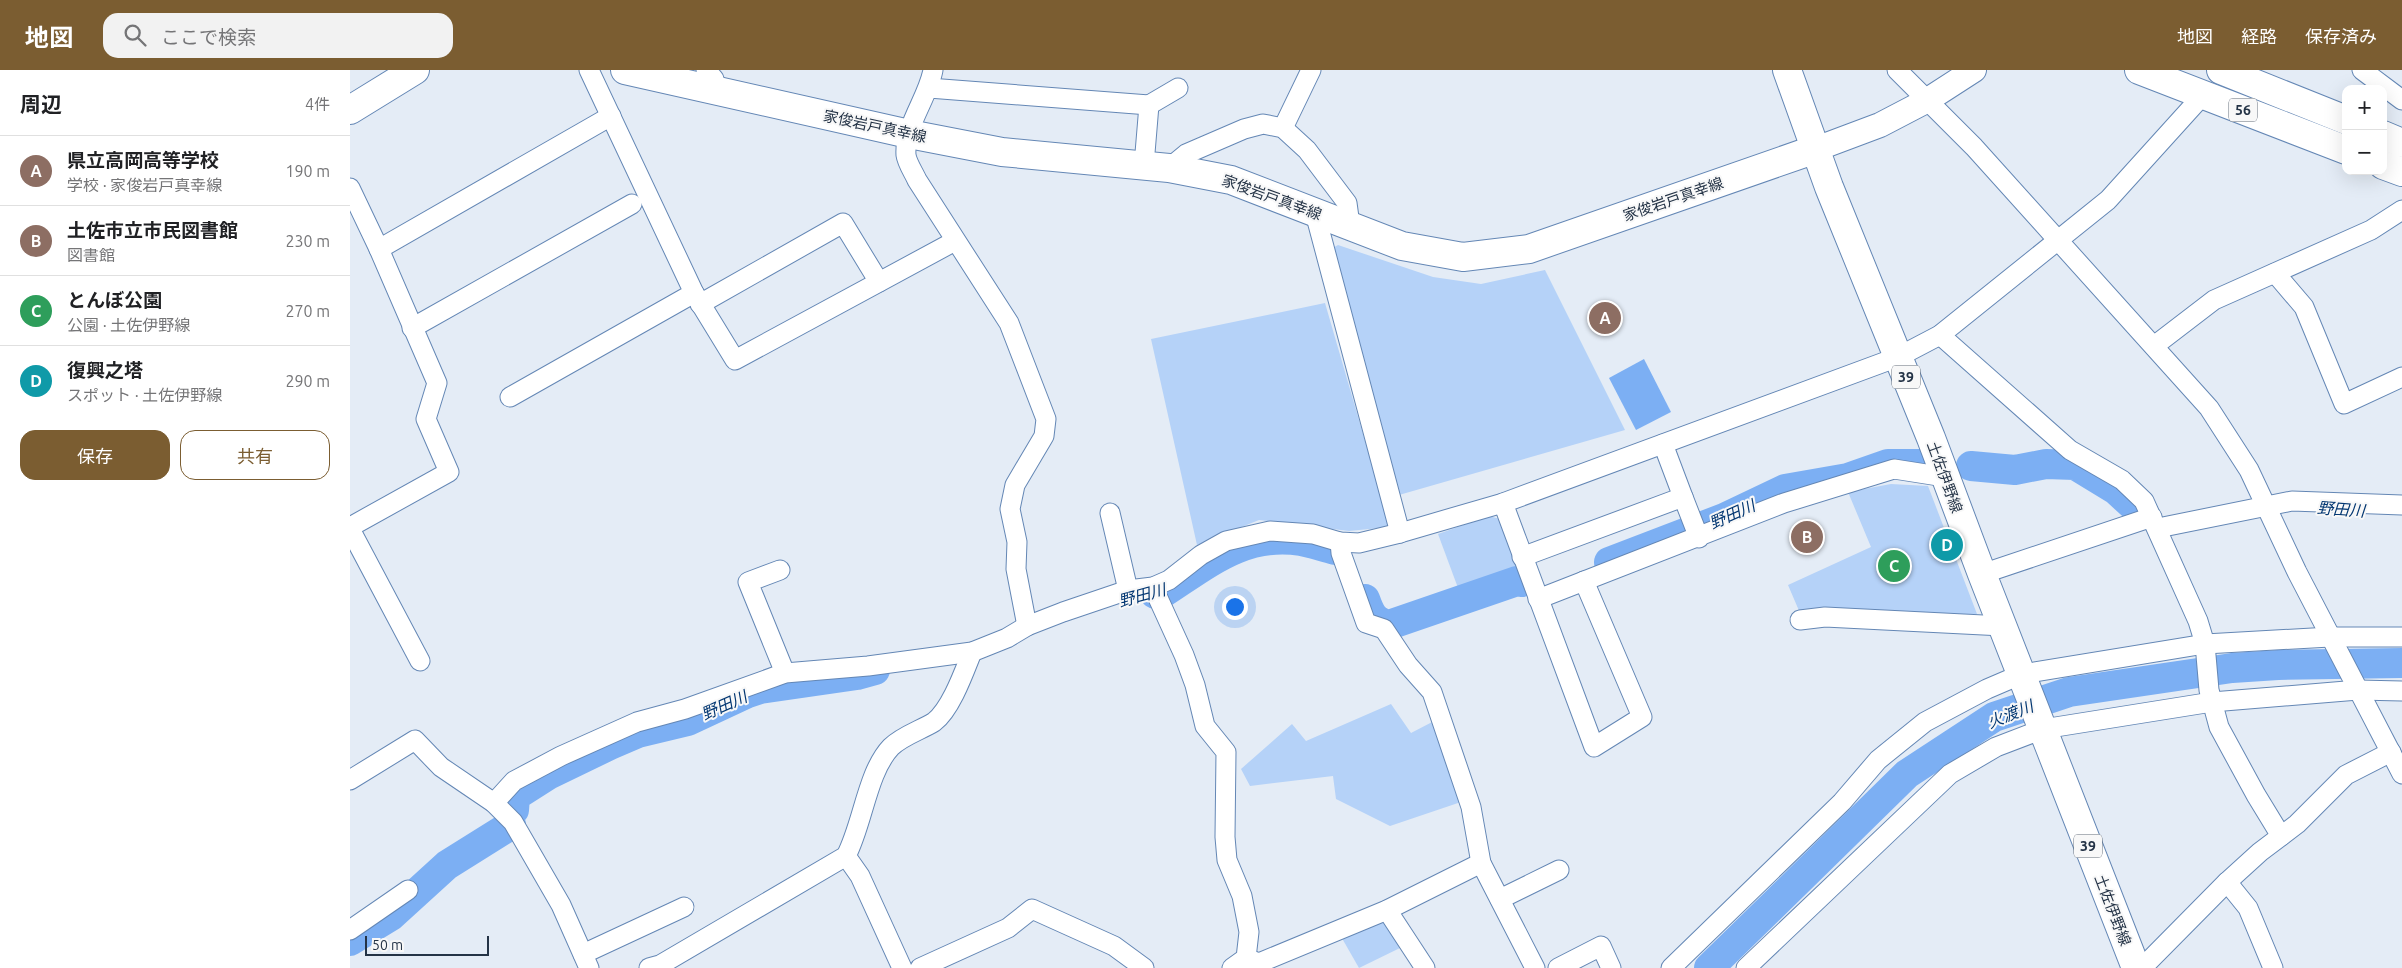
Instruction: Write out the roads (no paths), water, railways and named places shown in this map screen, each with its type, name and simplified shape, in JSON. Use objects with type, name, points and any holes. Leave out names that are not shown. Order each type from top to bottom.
[{"type":"main road","points":[[350,110],[415,70]]},
{"type":"main road","name":"家俊岩戸真幸線","points":[[625,70],[711,80],[909,134],[1002,152],[1157,166],[1231,180],[1402,246],[1463,257],[1529,249],[1816,149]]},
{"type":"main road","name":"土佐伊野線","points":[[1787,70],[1829,187],[1898,357],[2136,968]]},
{"type":"main road","name":"56","points":[[2139,70],[2342,148]]},
{"type":"main road","name":"56","points":[[2221,70],[2342,118]]},
{"type":"main road","points":[[2387,137],[2402,143]]},
{"type":"main road","points":[[2387,166],[2402,172]]},
{"type":"street","points":[[588,70],[612,116],[697,299],[735,360],[955,240]]},
{"type":"street","points":[[1283,128],[1311,70]]},
{"type":"street","points":[[1896,70],[1974,147],[2209,408],[2249,470],[2268,506],[2297,572],[2402,774]]},
{"type":"street","points":[[1816,149],[1880,125],[1926,101],[1974,70]]},
{"type":"street","points":[[2362,70],[2402,100]]},
{"type":"street","points":[[1027,626],[1016,569],[1017,542],[1010,509],[1014,485],[1044,436],[1046,419],[1008,324],[917,180],[906,156],[909,134],[931,79],[1149,105],[1178,88]]},
{"type":"street","points":[[494,803],[514,782],[560,756],[637,722],[685,709],[785,673],[868,666],[972,652],[1007,638],[1027,626],[1128,590],[1153,587],[1170,580],[1201,555],[1226,541],[1270,531],[1313,534],[1340,542],[1359,543],[1400,533],[1503,503],[1898,357],[1940,335],[2108,200],[2203,95]]},
{"type":"street","points":[[1149,105],[1157,166],[1244,129],[1263,124],[1283,128],[1307,150],[1347,202],[1350,226]]},
{"type":"street","points":[[379,249],[612,116]]},
{"type":"street","points":[[350,188],[379,249],[437,384],[426,419],[449,472],[350,528],[420,661]]},
{"type":"street","points":[[412,328],[632,204]]},
{"type":"street","points":[[2154,346],[2214,300],[2370,230],[2402,210]]},
{"type":"street","points":[[1315,213],[1400,533]]},
{"type":"street","points":[[510,397],[843,223],[879,282]]},
{"type":"street","points":[[2275,273],[2304,307],[2344,404],[2402,377]]},
{"type":"street","points":[[1940,335],[2070,450],[2122,480],[2144,501],[2198,621],[2206,648],[2211,696],[2219,727],[2281,836]]},
{"type":"street","points":[[1663,444],[1699,538]]},
{"type":"street","points":[[1538,599],[1699,538],[1784,503],[1894,470],[1945,477]]},
{"type":"street","points":[[1522,557],[1684,498]]},
{"type":"street","points":[[1982,574],[2155,522],[2292,501],[2402,505]]},
{"type":"street","points":[[1503,503],[1594,747],[1642,717],[1584,581]]},
{"type":"street","points":[[1110,513],[1128,590]]},
{"type":"street","points":[[1340,542],[1341,553],[1366,623],[1384,629],[1408,665],[1432,692],[1471,807],[1481,863],[1536,968]]},
{"type":"street","points":[[780,570],[748,582],[785,673]]},
{"type":"street","points":[[1153,587],[1195,684],[1205,726],[1226,752],[1225,837],[1227,860],[1242,896],[1249,932],[1239,963],[1259,963],[1387,910],[1481,863]]},
{"type":"street","points":[[1800,620],[1826,617],[2003,626]]},
{"type":"street","points":[[1672,968],[1842,802],[1878,760],[1925,722],[1987,689],[2023,679],[2206,648],[2331,639],[2402,637]]},
{"type":"street","points":[[649,968],[668,960],[846,856],[855,838],[874,776],[878,769],[892,747],[936,720],[956,692],[972,652]]},
{"type":"street","points":[[1746,968],[1950,774],[1996,747],[2042,727],[2211,696],[2355,685],[2402,691]]},
{"type":"street","points":[[350,780],[415,740],[441,766],[494,803],[514,822],[537,860],[586,961],[684,908]]},
{"type":"street","points":[[2142,968],[2227,882],[2260,852],[2297,824],[2346,775],[2391,752]]},
{"type":"street","points":[[846,856],[860,876],[902,968]]},
{"type":"street","points":[[1500,899],[1559,870]]},
{"type":"street","points":[[2227,882],[2248,908],[2273,968]]},
{"type":"street","points":[[350,930],[408,890]]},
{"type":"street","points":[[920,968],[1008,928],[1032,909],[1114,946],[1144,968]]},
{"type":"street","points":[[1387,910],[1425,968]]},
{"type":"street","points":[[1558,968],[1601,946],[1611,968]]},
{"type":"water","points":[[1644,359],[1671,412],[1636,430],[1609,378]]},
{"type":"waterway","name":"野田川","points":[[1609,562],[1724,518],[1785,489],[1848,478],[1888,464],[1925,464]]},
{"type":"waterway","name":"野田川","points":[[1971,466],[2015,470],[2046,464],[2075,465],[2116,490],[2140,512]]},
{"type":"waterway","name":"野田川","points":[[1155,594],[1163,593],[1211,561],[1244,546],[1262,541],[1281,539],[1301,541],[1335,550]]},
{"type":"waterway","name":"野田川","points":[[1365,599],[1373,616],[1389,625],[1517,581],[1522,582]]},
{"type":"waterway","name":"火渡川","points":[[1709,968],[1907,774],[1994,717],[2069,692],[2232,668],[2278,665],[2402,663]]},
{"type":"waterway","name":"野田川","points":[[514,810],[515,796],[548,775],[638,733],[688,721],[760,689],[857,675],[875,670]]},
{"type":"waterway","name":"野田川","points":[[350,941],[391,916],[447,865],[511,825]]},
{"type":"place","name":"県立高岡高等学校","points":[[1605,318]]},
{"type":"place","name":"土佐市立市民図書館","points":[[1807,537]]},
{"type":"place","name":"復興之塔","points":[[1947,545]]},
{"type":"place","name":"とんぼ公園","points":[[1894,566]]}]
